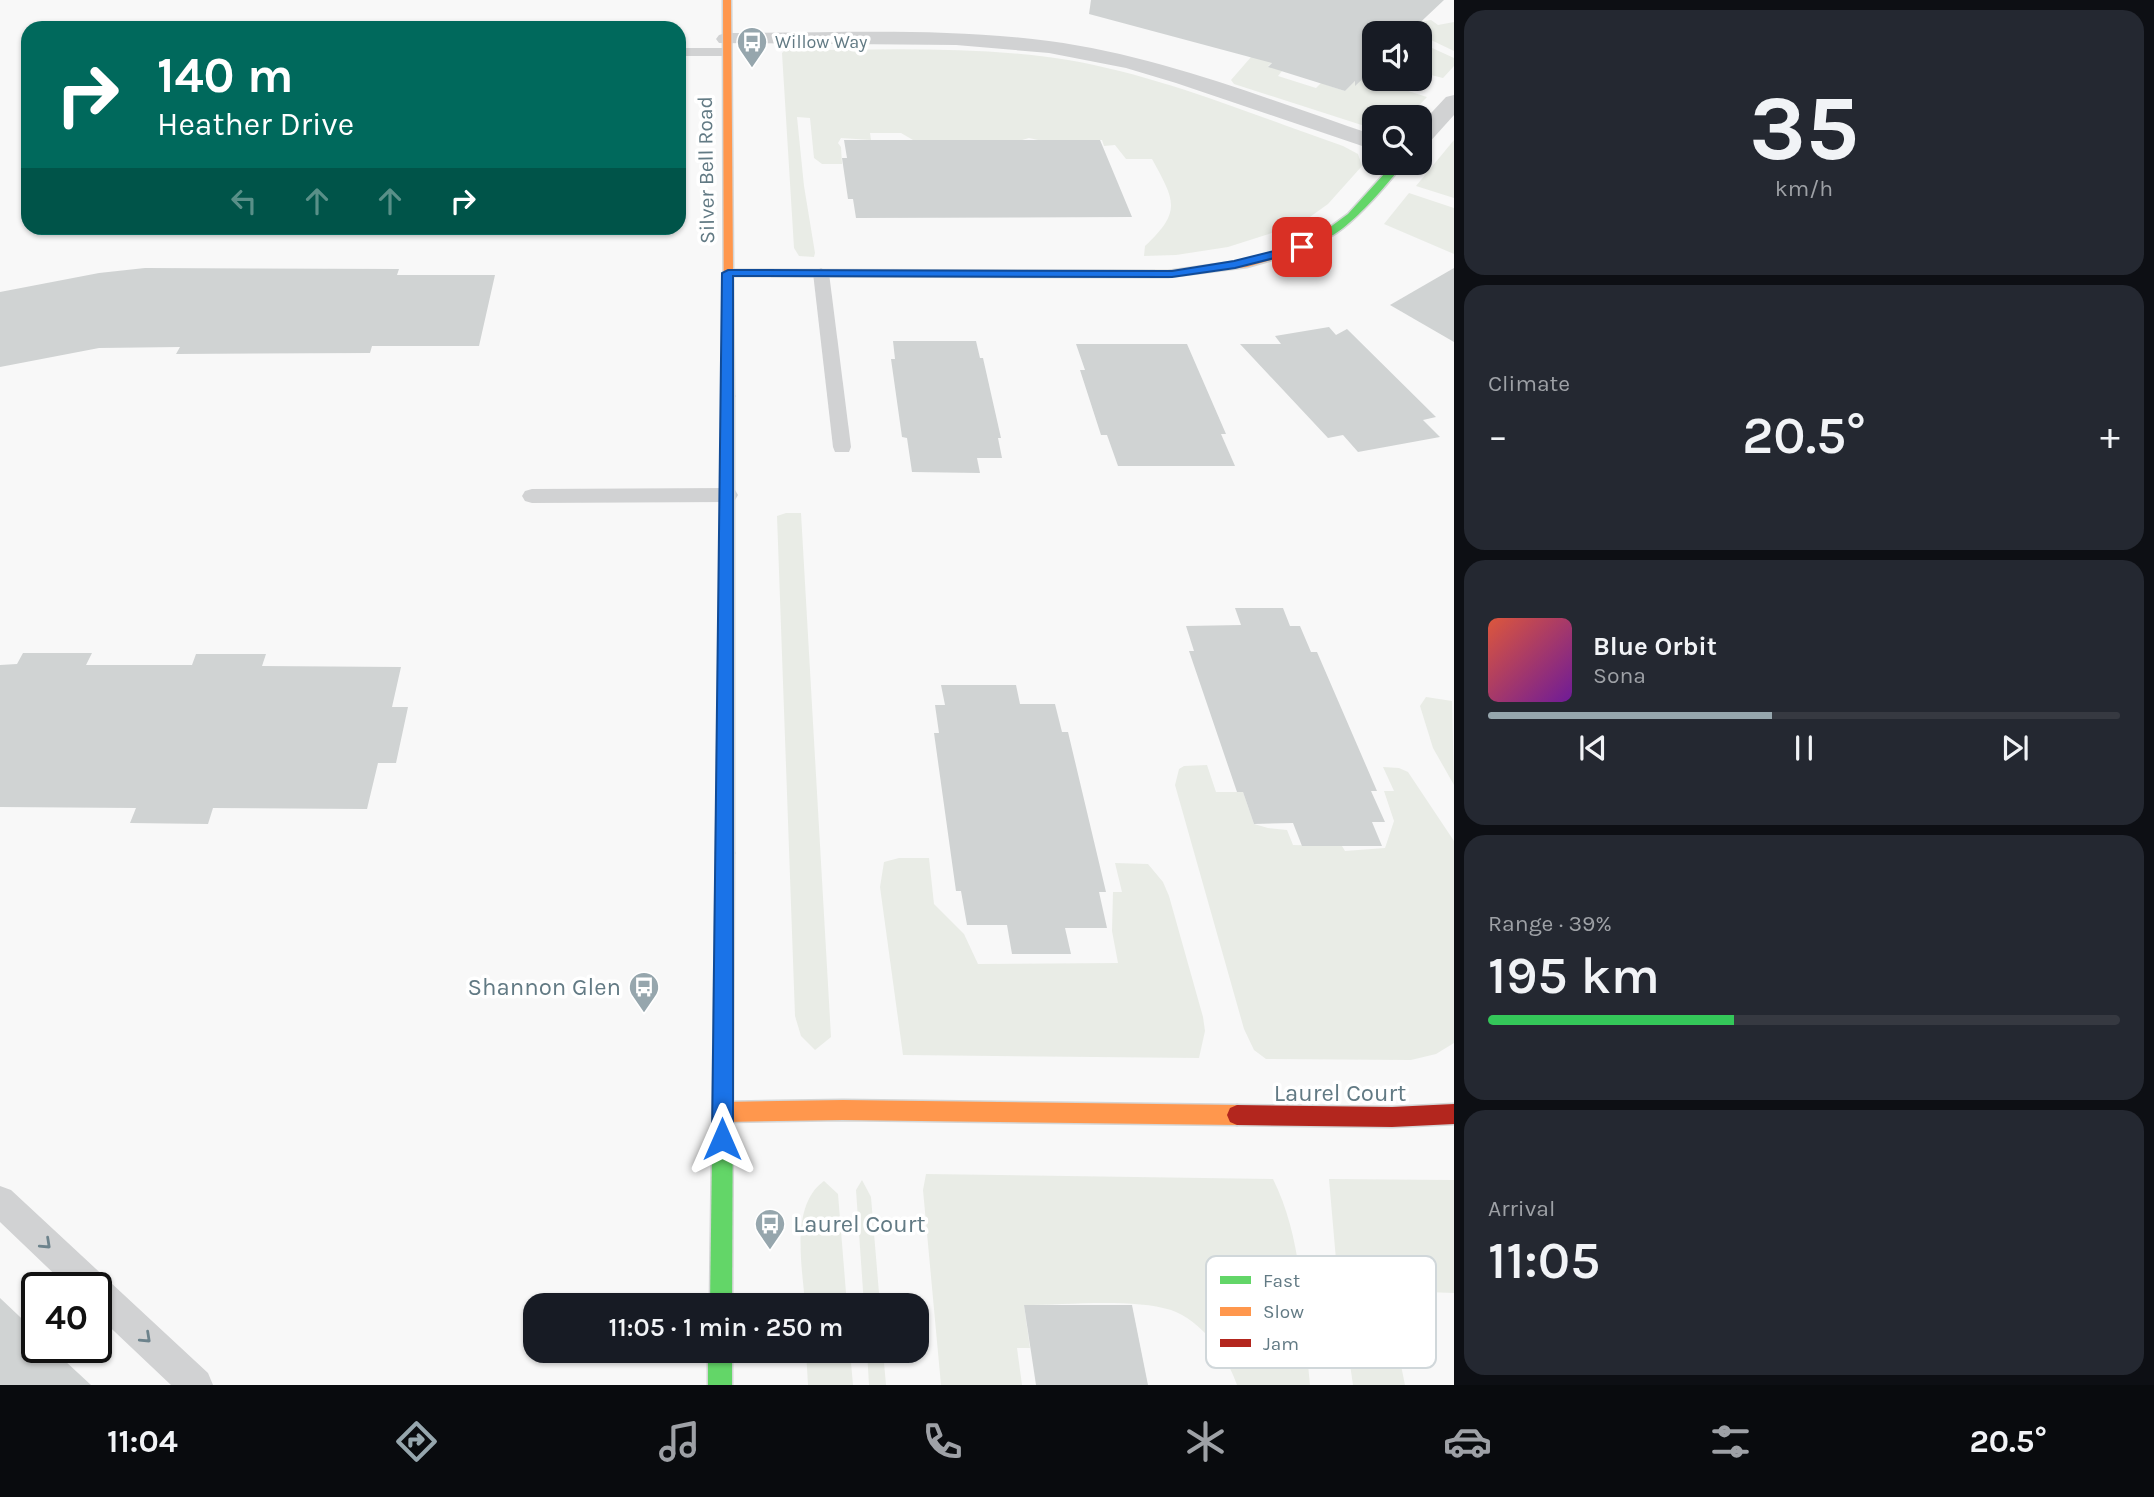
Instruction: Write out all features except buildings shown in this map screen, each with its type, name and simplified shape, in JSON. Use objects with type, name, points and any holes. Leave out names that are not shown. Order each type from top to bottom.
[{"type":"street","name":"Silver Bell Road","points":[[721,1293],[728,495],[727,0]]},
{"type":"street","points":[[726,46],[956,39],[1049,47],[1129,62],[1184,78],[1362,139]]},
{"type":"street","points":[[1432,126],[1454,102]]},
{"type":"street","points":[[728,273],[1143,275],[1200,271],[1272,257],[1324,237],[1361,208],[1389,175]]},
{"type":"street","name":"Laurel Court","points":[[723,1112],[843,1110],[1379,1117],[1454,1114]]},
{"type":"street","points":[[720,1363],[720,1385]]},
{"type":"lane","points":[[686,51],[726,46]]},
{"type":"lane","points":[[821,273],[842,447]]},
{"type":"lane","points":[[532,496],[728,495]]},
{"type":"lane","points":[[0,1201],[75,1272]]},
{"type":"lane","points":[[112,1307],[195,1385]]},
{"type":"shaded area","points":[[1431,20],[1438,25],[1454,22],[1454,51],[1432,40],[1432,21],[1425,21]]},
{"type":"shaded area","points":[[1432,48],[1454,58],[1454,66],[1443,78],[1432,75]]},
{"type":"shaded area","points":[[927,49],[998,52],[1068,60],[1173,86],[1343,146],[1358,154],[1362,166],[1328,204],[1300,224],[1228,247],[1176,255],[1144,256],[1145,246],[1165,224],[1171,205],[1166,185],[1152,159],[1126,159],[1115,145],[1104,146],[1102,140],[913,140],[901,133],[870,133],[871,140],[841,138],[838,143],[841,147],[842,164],[822,164],[814,158],[810,118],[797,117],[804,186],[815,253],[814,257],[799,256],[794,248],[782,53],[785,50]]},
{"type":"shaded area","points":[[1258,49],[1280,56],[1268,66],[1282,71],[1278,76],[1316,88],[1321,83],[1345,91],[1362,78],[1362,91],[1408,91],[1427,97],[1419,105],[1362,105],[1362,125],[1234,84],[1231,80]]},
{"type":"shaded area","points":[[1454,140],[1454,198],[1416,186],[1425,175],[1432,175],[1432,167]]},
{"type":"shaded area","points":[[1409,193],[1454,208],[1454,254],[1384,224]]},
{"type":"shaded area","points":[[801,513],[831,1037],[815,1050],[801,1036],[795,1016],[777,516]]},
{"type":"shaded area","points":[[1426,697],[1452,701],[1454,785],[1433,748],[1420,706]]},
{"type":"shaded area","points":[[1207,765],[1216,792],[1243,792],[1254,824],[1287,830],[1293,845],[1342,846],[1345,851],[1385,848],[1394,821],[1384,791],[1394,791],[1383,767],[1399,768],[1408,772],[1454,841],[1454,1043],[1436,1054],[1411,1060],[1266,1059],[1254,1050],[1244,1029],[1175,785],[1179,769],[1184,766]]},
{"type":"shaded area","points":[[899,858],[929,858],[934,904],[964,934],[978,964],[1118,963],[1112,931],[1113,892],[1122,892],[1115,863],[1148,864],[1163,882],[1169,896],[1203,1017],[1205,1031],[1199,1058],[903,1055],[880,887],[884,862]]},
{"type":"shaded area","points":[[926,1174],[1273,1179],[1291,1228],[1297,1256],[1206,1256],[1206,1334],[1182,1315],[1155,1306],[1099,1303],[1024,1305],[1030,1348],[1017,1348],[1022,1385],[941,1385],[923,1190]]},
{"type":"shaded area","points":[[1329,1179],[1454,1180],[1454,1293],[1436,1292],[1436,1256],[1336,1256]]},
{"type":"shaded area","points":[[862,1180],[871,1197],[879,1293],[863,1293],[856,1190]]},
{"type":"shaded area","points":[[824,1181],[838,1194],[846,1293],[804,1293],[802,1222],[813,1192]]},
{"type":"shaded area","points":[[807,1363],[851,1363],[853,1385],[808,1385]]},
{"type":"shaded area","points":[[868,1363],[884,1363],[886,1385],[869,1385]]},
{"type":"shaded area","points":[[1230,1368],[1308,1368],[1310,1385],[1237,1385]]},
{"type":"shaded area","points":[[1350,1368],[1402,1368],[1405,1385],[1353,1385]]},
{"type":"traffic: fast","points":[[1322,238],[1352,216],[1388,175]]},
{"type":"traffic: fast","points":[[721,1293],[725,853]]},
{"type":"traffic: fast","points":[[720,1363],[720,1385]]},
{"type":"traffic: slow","points":[[727,0],[728,396]]},
{"type":"traffic: slow","points":[[728,273],[1168,274],[1247,264],[1322,238]]},
{"type":"traffic: slow","points":[[723,1112],[843,1110],[1237,1115]]},
{"type":"traffic: jam","points":[[725,853],[728,396]]},
{"type":"traffic: jam","points":[[1237,1115],[1392,1117],[1454,1114]]},
{"type":"place","name":"Willow Way","points":[[752,69]]},
{"type":"place","name":"Shannon Glen","points":[[644,1014]]},
{"type":"place","name":"Laurel Court","points":[[770,1251]]},
{"type":"route","points":[[722,1139],[728,273],[1172,274],[1235,265],[1302,247]]}]
